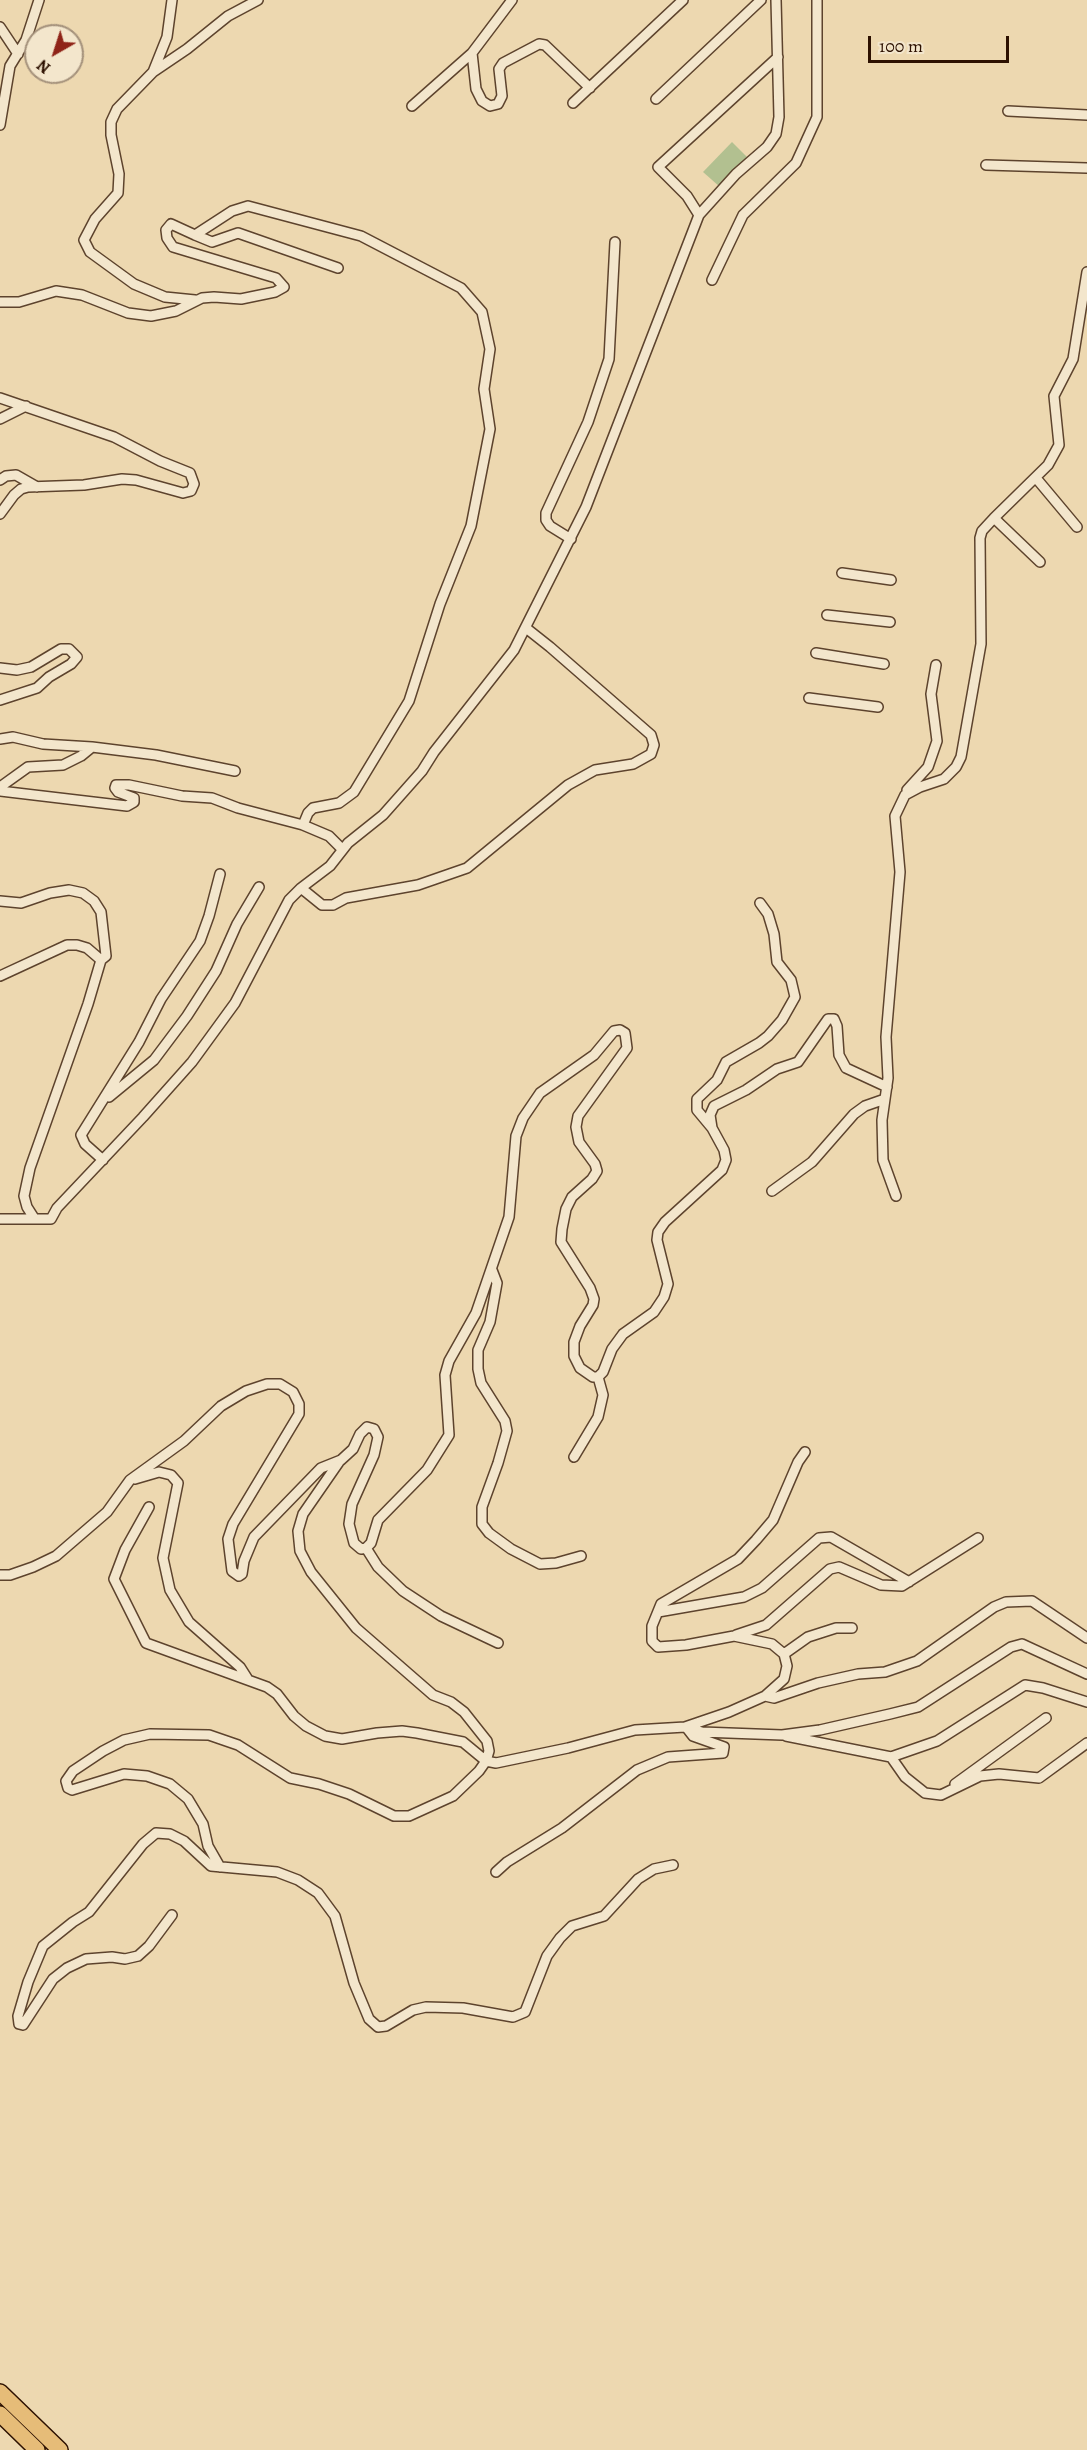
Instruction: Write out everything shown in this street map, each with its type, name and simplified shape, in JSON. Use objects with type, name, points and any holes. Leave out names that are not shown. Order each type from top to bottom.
[{"type":"main road","points":[[0,2391],[60,2450]]},
{"type":"main road","points":[[0,2414],[37,2450]]},
{"type":"street","points":[[0,125],[10,66],[18,54],[39,0]]},
{"type":"street","points":[[153,72],[166,37],[172,0]]},
{"type":"street","points":[[258,0],[228,16],[188,49],[153,72],[123,102],[113,116],[111,135],[120,188],[92,223],[84,240],[90,252],[134,284],[173,299],[195,300],[214,297],[242,299],[275,292],[284,287],[281,281],[262,273],[173,247],[169,244],[166,230],[169,225],[174,224],[212,242],[238,233],[338,268]]},
{"type":"street","points":[[412,106],[472,53],[512,0]]},
{"type":"street","points":[[573,103],[683,0]]},
{"type":"street","points":[[656,99],[761,0]]},
{"type":"street","points":[[0,1219],[51,1219],[57,1208],[150,1110],[209,1040],[234,1003],[289,900],[330,866],[342,849],[383,816],[422,771],[434,752],[514,650],[586,507],[699,215],[736,174],[768,147],[776,134],[779,117],[776,0]]},
{"type":"street","points":[[712,280],[743,215],[796,163],[817,117],[817,0]]},
{"type":"street","points":[[0,27],[18,54]]},
{"type":"street","points":[[472,53],[476,88],[482,101],[490,106],[498,104],[502,96],[499,69],[503,63],[539,44],[545,45],[590,88]]},
{"type":"street","points":[[699,215],[687,196],[658,167],[778,57]]},
{"type":"street","points":[[1008,111],[1087,116]]},
{"type":"street","points":[[986,165],[1087,168]]},
{"type":"street","points":[[195,235],[232,211],[248,206],[362,236],[461,288],[482,312],[490,349],[484,389],[490,429],[471,526],[440,604],[411,696],[354,792],[339,803],[313,807],[303,825]]},
{"type":"street","points":[[571,539],[550,526],[546,520],[546,513],[592,413],[609,359],[615,242]]},
{"type":"street","points":[[905,795],[944,779],[956,767],[961,757],[981,644],[980,538],[982,531],[1036,478],[1055,455],[1059,445],[1054,396],[1073,359],[1087,272]]},
{"type":"street","points":[[0,302],[19,302],[56,291],[82,295],[128,313],[151,315],[176,311],[195,300]]},
{"type":"street","points":[[0,514],[21,489],[84,485],[122,479],[136,480],[183,493],[191,491],[194,484],[190,473],[160,461],[114,437],[1,398]]},
{"type":"street","points":[[0,418],[27,406]]},
{"type":"street","points":[[0,480],[6,476],[16,475],[37,487]]},
{"type":"street","points":[[1036,478],[1077,527]]},
{"type":"street","points":[[994,518],[1040,562]]},
{"type":"street","points":[[842,573],[891,580]]},
{"type":"street","points":[[827,615],[890,622]]},
{"type":"street","points":[[301,888],[322,905],[333,905],[346,898],[418,885],[467,868],[568,785],[595,770],[633,764],[651,754],[654,745],[651,735],[526,628]]},
{"type":"street","points":[[0,668],[17,670],[31,667],[61,649],[69,649],[76,657],[72,664],[49,677],[37,688],[0,700]]},
{"type":"street","points":[[816,653],[884,664]]},
{"type":"street","points":[[896,1196],[883,1160],[882,1120],[887,1087],[886,1036],[900,872],[895,816],[909,787],[928,767],[938,741],[931,694],[936,665]]},
{"type":"street","points":[[809,698],[878,707]]},
{"type":"street","points":[[0,739],[13,736],[43,744],[156,755],[235,771]]},
{"type":"street","points":[[0,789],[27,767],[63,765],[81,756],[92,747]]},
{"type":"street","points":[[0,789],[128,806],[134,802],[134,798],[118,792],[115,788],[117,785],[129,785],[182,796],[212,798],[238,808],[303,825],[329,836],[342,849]]},
{"type":"street","points":[[103,1160],[85,1144],[81,1135],[139,1042],[161,999],[200,941],[220,874]]},
{"type":"street","points":[[102,1103],[154,1060],[187,1016],[216,972],[237,924],[259,886]]},
{"type":"street","points":[[0,901],[21,903],[69,890],[83,893],[94,902],[103,919],[106,956],[101,960],[88,1004],[30,1168],[24,1196],[27,1207],[34,1218]]},
{"type":"street","points":[[598,1377],[603,1372],[612,1349],[623,1334],[654,1312],[664,1297],[668,1284],[657,1240],[658,1232],[665,1222],[722,1170],[726,1160],[724,1150],[712,1128],[697,1110],[697,1099],[717,1080],[726,1062],[768,1036],[782,1020],[795,997],[791,980],[777,962],[774,934],[768,914],[760,903]]},
{"type":"street","points":[[0,976],[67,945],[87,948],[101,960]]},
{"type":"street","points":[[712,1128],[710,1115],[714,1106],[777,1069],[798,1062],[828,1019],[834,1019],[837,1026],[839,1055],[846,1068],[887,1087]]},
{"type":"street","points":[[220,1867],[208,1846],[203,1824],[193,1807],[188,1799],[170,1784],[147,1776],[124,1774],[72,1790],[68,1788],[66,1781],[73,1771],[124,1740],[150,1734],[209,1735],[238,1745],[290,1778],[349,1794],[394,1816],[409,1815],[453,1796],[486,1761],[489,1751],[487,1741],[464,1712],[451,1702],[433,1695],[356,1628],[311,1572],[300,1551],[298,1531],[303,1514],[340,1460],[353,1449],[360,1434],[367,1427],[374,1429],[378,1437],[374,1455],[352,1504],[350,1524],[354,1543],[361,1549],[371,1543],[378,1520],[427,1470],[449,1435],[445,1375],[448,1361],[476,1312],[509,1217],[516,1136],[523,1118],[540,1093],[594,1055],[614,1031],[620,1030],[625,1033],[627,1048],[578,1116],[576,1127],[579,1142],[595,1164],[597,1171],[592,1179],[572,1197],[566,1209],[561,1242],[590,1288],[594,1299],[574,1342],[574,1356],[580,1368],[593,1377],[598,1377]]},
{"type":"street","points":[[772,1191],[812,1162],[854,1114],[865,1106],[885,1099]]},
{"type":"street","points":[[492,1270],[497,1283],[490,1322],[478,1350],[478,1369],[481,1383],[505,1421],[507,1431],[482,1507],[482,1524],[489,1533],[511,1549],[540,1564],[556,1563],[581,1556]]},
{"type":"street","points":[[574,1457],[598,1417],[603,1395],[598,1377]]},
{"type":"street","points":[[0,1575],[9,1575],[33,1567],[56,1556],[107,1512],[130,1480],[184,1441],[221,1406],[246,1391],[267,1384],[280,1384],[294,1392],[299,1404],[299,1414],[233,1524],[228,1539],[231,1571],[239,1576],[242,1574],[246,1554],[254,1537],[321,1468],[340,1460]]},
{"type":"street","points":[[805,1452],[798,1462],[773,1520],[756,1540],[738,1559],[661,1604],[652,1626],[652,1641],[658,1647],[686,1645],[734,1636],[766,1625],[830,1569],[839,1567],[881,1585],[902,1586],[978,1538]]},
{"type":"street","points":[[130,1480],[159,1472],[171,1475],[178,1483],[163,1558],[170,1590],[189,1622],[240,1667],[247,1678]]},
{"type":"street","points":[[148,1506],[125,1550],[114,1579],[146,1642],[267,1687],[277,1694],[294,1716],[306,1726],[325,1736],[342,1739],[394,1731],[417,1733],[463,1742],[486,1761],[496,1763],[568,1748],[635,1730],[685,1727],[765,1696],[784,1679],[787,1666],[784,1654],[772,1644],[734,1636]]},
{"type":"street","points":[[658,1612],[744,1597],[762,1588],[819,1538],[831,1537],[909,1582]]},
{"type":"street","points":[[366,1548],[378,1567],[403,1591],[441,1616],[498,1643]]},
{"type":"street","points":[[765,1696],[774,1698],[818,1683],[858,1674],[885,1672],[917,1661],[994,1607],[1006,1602],[1032,1601],[1087,1638]]},
{"type":"street","points":[[784,1654],[808,1637],[836,1628],[852,1628]]},
{"type":"street","points":[[782,1735],[846,1724],[918,1707],[1011,1647],[1022,1644],[1087,1674]]},
{"type":"street","points":[[685,1727],[702,1732],[782,1735],[891,1757],[937,1741],[1025,1685],[1043,1688],[1087,1702]]},
{"type":"street","points":[[941,1795],[1046,1718]]},
{"type":"street","points":[[496,1872],[507,1862],[562,1828],[637,1770],[668,1757],[723,1752],[724,1748],[693,1736],[685,1727]]},
{"type":"street","points":[[891,1757],[905,1777],[925,1793],[941,1795],[980,1776],[999,1774],[1039,1778],[1087,1743]]},
{"type":"street","points":[[172,1915],[149,1946],[138,1956],[125,1959],[112,1957],[86,1959],[67,1968],[53,1979],[23,2025],[19,2024],[18,2016],[28,1982],[42,1946],[89,1912],[143,1844],[156,1833],[170,1834],[184,1841],[211,1866],[277,1872],[298,1880],[318,1893],[334,1916],[354,1983],[369,2019],[378,2027],[386,2026],[413,2010],[426,2007],[463,2008],[513,2017],[525,2012],[547,1956],[572,1926],[604,1916],[638,1879],[654,1869],[673,1864]]},
{"type":"green space","points":[[732,142],[748,158],[720,187],[703,172]]}]
